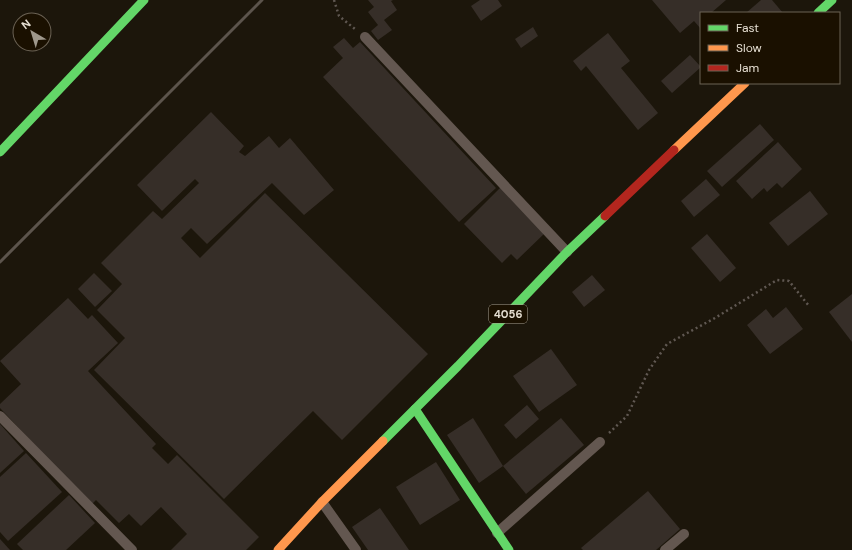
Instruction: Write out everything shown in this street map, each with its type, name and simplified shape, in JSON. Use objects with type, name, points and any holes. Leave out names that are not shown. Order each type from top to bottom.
[{"type":"main road","points":[[0,152],[144,0]]},
{"type":"main road","points":[[819,12],[829,1]]},
{"type":"main road","name":"4056","points":[[278,550],[322,502],[415,409],[567,252],[744,84]]},
{"type":"main road","points":[[415,409],[509,550]]},
{"type":"lane","points":[[365,36],[567,252]]},
{"type":"lane","points":[[0,416],[132,550]]},
{"type":"lane","points":[[497,533],[600,442]]},
{"type":"lane","points":[[322,502],[356,550]]},
{"type":"lane","points":[[665,550],[684,534]]},
{"type":"path","points":[[334,0],[339,16],[365,36]]},
{"type":"path","points":[[600,442],[627,416],[649,370],[667,344],[715,318],[777,280],[789,281],[809,306]]},
{"type":"building","points":[[368,0],[393,0],[391,1],[397,10],[384,20],[392,30],[378,40],[371,31],[378,25],[368,12],[374,7]]},
{"type":"building","points":[[480,0],[498,0],[502,6],[481,21],[471,6]]},
{"type":"building","points":[[652,0],[726,0],[712,12],[700,12],[700,28],[694,21],[680,33]]},
{"type":"building","points":[[761,0],[772,0],[782,12],[747,12]]},
{"type":"building","points":[[533,27],[538,36],[521,48],[515,39]]},
{"type":"building","points":[[608,33],[630,61],[621,68],[658,113],[638,130],[586,66],[581,71],[573,61]]},
{"type":"building","points":[[344,38],[353,48],[360,42],[496,188],[459,222],[323,77],[343,58],[333,47]]},
{"type":"building","points":[[690,55],[700,66],[700,68],[672,93],[661,81]]},
{"type":"building","points":[[211,112],[244,146],[239,152],[245,156],[269,136],[279,148],[290,138],[334,190],[304,215],[272,183],[207,244],[191,228],[181,238],[200,258],[265,193],[428,354],[342,440],[313,411],[224,499],[94,370],[125,338],[97,310],[122,284],[101,263],[153,211],[162,219],[199,183],[195,179],[162,211],[137,185]]},
{"type":"building","points":[[760,124],[774,140],[722,187],[707,171]]},
{"type":"building","points":[[778,142],[802,169],[782,188],[777,183],[767,192],[764,188],[752,199],[736,181]]},
{"type":"building","points":[[706,179],[720,195],[694,217],[681,201]]},
{"type":"building","points":[[501,187],[546,232],[517,260],[511,254],[502,263],[464,224]]},
{"type":"building","points":[[810,191],[828,214],[788,246],[769,223]]},
{"type":"building","points":[[707,234],[736,268],[720,282],[691,248]]},
{"type":"building","points":[[94,273],[112,291],[95,307],[78,289]]},
{"type":"building","points":[[592,275],[605,290],[584,307],[572,292]]},
{"type":"building","points":[[852,294],[852,342],[829,312]]},
{"type":"building","points":[[68,298],[88,319],[92,315],[118,343],[88,371],[156,444],[152,448],[168,464],[177,455],[259,537],[246,550],[171,550],[187,534],[161,507],[141,526],[129,514],[119,523],[96,500],[91,505],[0,408],[0,404],[21,384],[0,361]]},
{"type":"building","points":[[786,307],[803,329],[770,354],[747,325],[766,309],[773,318]]},
{"type":"building","points":[[551,349],[577,385],[539,412],[513,376]]},
{"type":"building","points":[[527,405],[539,419],[516,439],[504,425]]},
{"type":"building","points":[[473,418],[503,466],[479,483],[447,435]]},
{"type":"building","points":[[561,418],[584,445],[526,494],[503,466]]},
{"type":"building","points":[[0,424],[24,451],[0,473]]},
{"type":"building","points":[[26,453],[62,492],[8,541],[0,532],[0,477]]},
{"type":"building","points":[[436,462],[460,500],[420,525],[396,487]]},
{"type":"building","points":[[648,491],[680,529],[656,550],[583,550],[581,548]]},
{"type":"building","points":[[69,495],[95,523],[66,550],[23,550],[17,544]]},
{"type":"building","points":[[380,508],[409,550],[368,550],[352,527]]},
{"type":"building","points":[[0,539],[10,550],[0,550]]},
{"type":"railway","points":[[0,262],[262,0]]},
{"type":"traffic: fast","points":[[0,152],[144,0]]},
{"type":"traffic: fast","points":[[819,12],[832,0]]},
{"type":"traffic: fast","points":[[383,441],[458,366],[567,252],[605,216]]},
{"type":"traffic: fast","points":[[415,409],[509,550]]},
{"type":"traffic: slow","points":[[674,150],[744,84]]},
{"type":"traffic: slow","points":[[278,550],[322,502],[383,441]]},
{"type":"traffic: jam","points":[[605,216],[674,150]]}]
